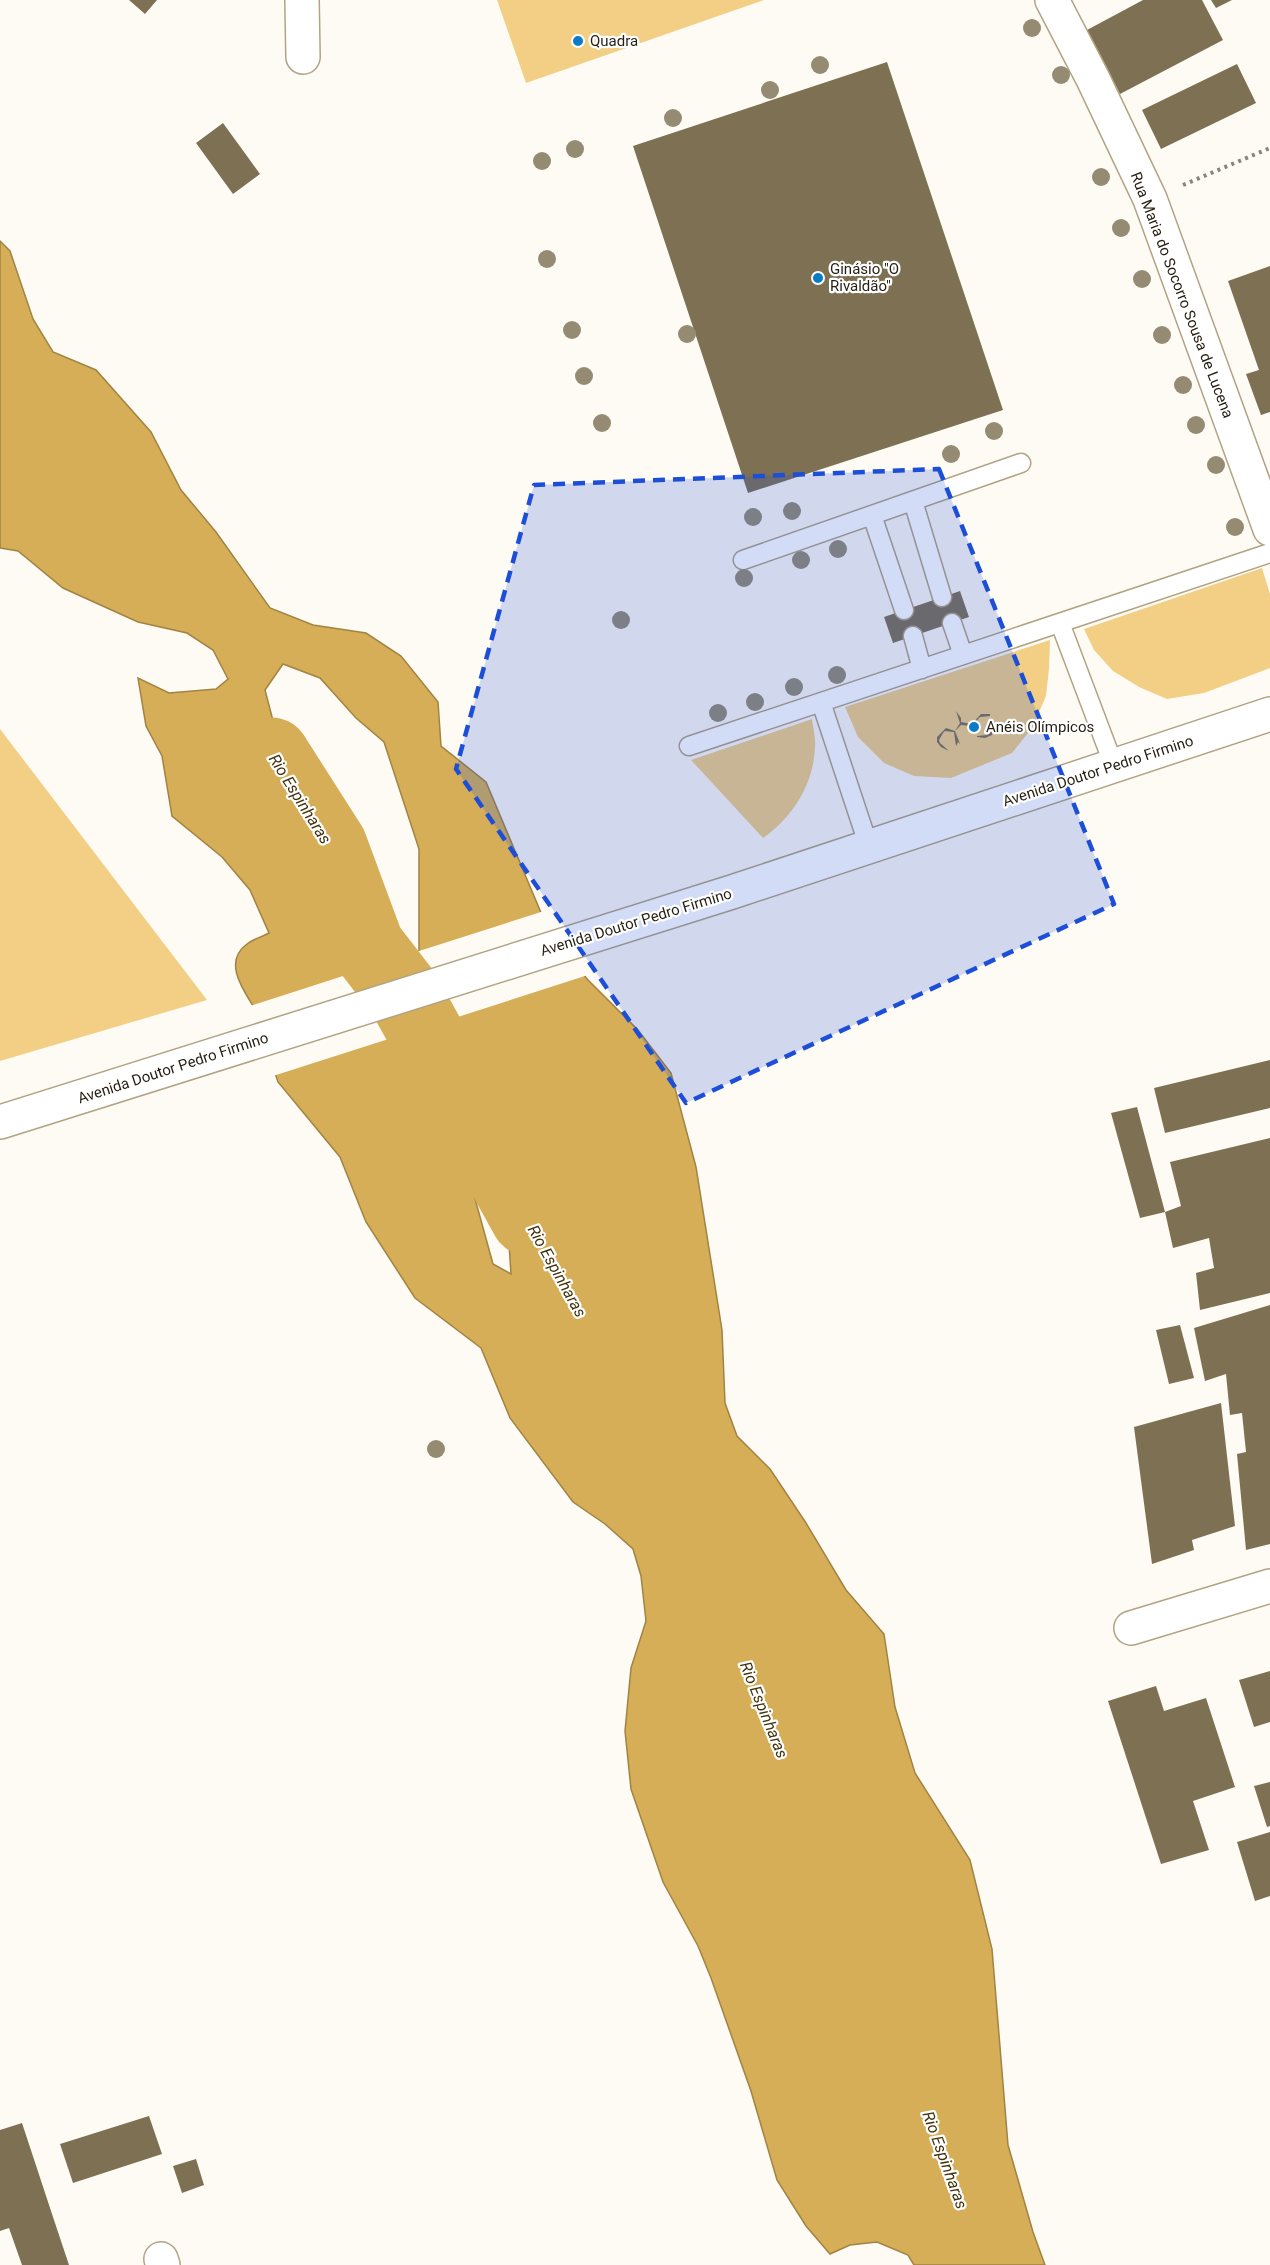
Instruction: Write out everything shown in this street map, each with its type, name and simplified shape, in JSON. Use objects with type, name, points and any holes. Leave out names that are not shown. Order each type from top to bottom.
[{"type":"main road","points":[[303,0],[303,57]]},
{"type":"main road","name":"Rua Maria do Socorro Sousa de Lucena","points":[[1052,0],[1093,80],[1149,199],[1270,530]]},
{"type":"main road","name":"Avenida Doutor Pedro Firmino","points":[[0,1122],[765,881],[1270,714]]},
{"type":"main road","points":[[1131,1628],[1270,1586]]},
{"type":"lane","points":[[742,560],[1021,464]]},
{"type":"lane","points":[[913,501],[942,597]]},
{"type":"lane","points":[[873,515],[904,610]]},
{"type":"lane","points":[[689,746],[1270,553]]},
{"type":"lane","points":[[952,623],[963,655]]},
{"type":"lane","points":[[1060,623],[1114,766]]},
{"type":"lane","points":[[913,636],[922,669]]},
{"type":"lane","points":[[821,702],[869,847]]},
{"type":"path","points":[[1149,199],[1270,148]]},
{"type":"highlighted area","points":[[939,469],[1114,904],[686,1103],[456,769],[534,485]]},
{"type":"shaded area","name":"Quadra","points":[[497,0],[764,0],[526,83]]},
{"type":"shaded area","points":[[1262,568],[1270,594],[1270,668],[1204,693],[1167,699],[1139,687],[1113,671],[1094,650],[1084,629]]},
{"type":"shaded area","points":[[1050,640],[1046,696],[1032,728],[1012,753],[951,778],[914,776],[884,763],[858,737],[845,707]]},
{"type":"shaded area","points":[[812,719],[815,737],[814,761],[806,787],[783,821],[763,838],[691,760]]},
{"type":"shaded area","points":[[0,729],[207,1000],[0,1061]]},
{"type":"water","points":[[0,241],[10,251],[33,319],[53,352],[96,370],[151,432],[181,490],[216,532],[270,608],[313,625],[366,633],[401,656],[438,702],[441,746],[486,782],[542,915],[419,954],[419,849],[384,742],[356,718],[320,678],[283,664],[265,690],[277,736],[314,799],[374,974],[255,1009],[241,985],[236,959],[247,944],[269,933],[250,890],[222,857],[172,816],[162,756],[146,726],[138,678],[169,693],[216,689],[228,679],[213,650],[187,633],[138,622],[63,588],[18,551],[0,548]]},
{"type":"water","points":[[561,948],[588,980],[638,1030],[671,1073],[696,1167],[722,1330],[725,1403],[737,1436],[770,1469],[846,1590],[884,1634],[895,1707],[915,1773],[970,1860],[992,1949],[1008,2145],[1045,2265],[914,2265],[908,2255],[877,2242],[850,2245],[830,2254],[806,2226],[777,2180],[751,2091],[711,1978],[698,1946],[663,1882],[631,1789],[625,1731],[631,1668],[646,1621],[641,1576],[633,1549],[605,1524],[573,1502],[510,1418],[481,1348],[415,1298],[366,1222],[340,1157],[278,1082],[264,1041],[385,1003],[402,1046],[425,1071],[438,1112],[474,1195],[493,1264],[511,1274],[507,1213],[469,1102],[422,993]]},
{"type":"pier","points":[[544,911],[558,942],[588,975],[433,1025],[419,994],[416,952]]},
{"type":"pier","points":[[374,966],[401,1035],[273,1076],[250,1006]]},
{"type":"building","points":[[129,0],[157,0],[145,14]]},
{"type":"building","points":[[1143,0],[1202,0],[1223,40],[1120,94],[1087,30]]},
{"type":"building","points":[[1211,0],[1232,0],[1216,8]]},
{"type":"building","name":"Ginásio \"O Rivaldão\"","points":[[887,62],[1003,410],[748,493],[633,146]]},
{"type":"building","points":[[1237,64],[1256,103],[1161,149],[1142,110]]},
{"type":"building","points":[[223,123],[260,174],[233,194],[196,143]]},
{"type":"building","points":[[1270,266],[1270,412],[1261,415],[1246,374],[1259,370],[1228,281]]},
{"type":"building","points":[[960,591],[969,617],[893,643],[884,617]]},
{"type":"building","points":[[956,711],[961,722],[972,724],[981,714],[990,714],[990,716],[980,717],[970,728],[971,726],[961,725],[955,731],[960,723]]},
{"type":"building","points":[[946,728],[955,731],[960,744],[958,742],[956,746],[954,732],[945,731],[939,740],[949,751],[941,747],[937,742],[937,737]]},
{"type":"building","points":[[995,729],[992,735],[985,738],[977,737],[987,735]]},
{"type":"building","points":[[1270,1060],[1270,1108],[1165,1133],[1154,1088]]},
{"type":"building","points":[[1137,1107],[1165,1212],[1140,1218],[1111,1113]]},
{"type":"building","points":[[1270,1138],[1270,1293],[1200,1310],[1196,1273],[1214,1268],[1209,1238],[1173,1248],[1165,1212],[1181,1206],[1170,1162]]},
{"type":"building","points":[[1270,1305],[1270,1544],[1246,1550],[1237,1454],[1246,1452],[1242,1413],[1230,1415],[1226,1374],[1205,1381],[1194,1328]]},
{"type":"building","points":[[1180,1325],[1194,1378],[1169,1384],[1156,1330]]},
{"type":"building","points":[[1221,1403],[1235,1526],[1192,1540],[1194,1550],[1152,1564],[1134,1427]]},
{"type":"building","points":[[1270,1671],[1270,1722],[1254,1727],[1239,1680]]},
{"type":"building","points":[[1156,1686],[1164,1711],[1206,1698],[1235,1787],[1193,1801],[1209,1850],[1161,1864],[1108,1701]]},
{"type":"building","points":[[1270,1782],[1270,1826],[1267,1827],[1254,1786]]},
{"type":"building","points":[[1270,1832],[1270,1896],[1255,1901],[1237,1842]]},
{"type":"building","points":[[149,2116],[162,2154],[73,2183],[60,2144]]},
{"type":"building","points":[[22,2123],[69,2265],[22,2265],[9,2228],[0,2231],[0,2130]]},
{"type":"building","points":[[196,2159],[204,2185],[182,2193],[173,2166]]},
{"type":"waterway","name":"Rio Espinharas","points":[[272,755],[330,846],[367,946],[404,994],[528,1218]]},
{"type":"place","name":"Quadra","points":[[578,41]]},
{"type":"place","name":"Ginásio \"O Rivaldão\"","points":[[818,278]]},
{"type":"place","name":"Anéis Olímpicos","points":[[974,727]]}]
